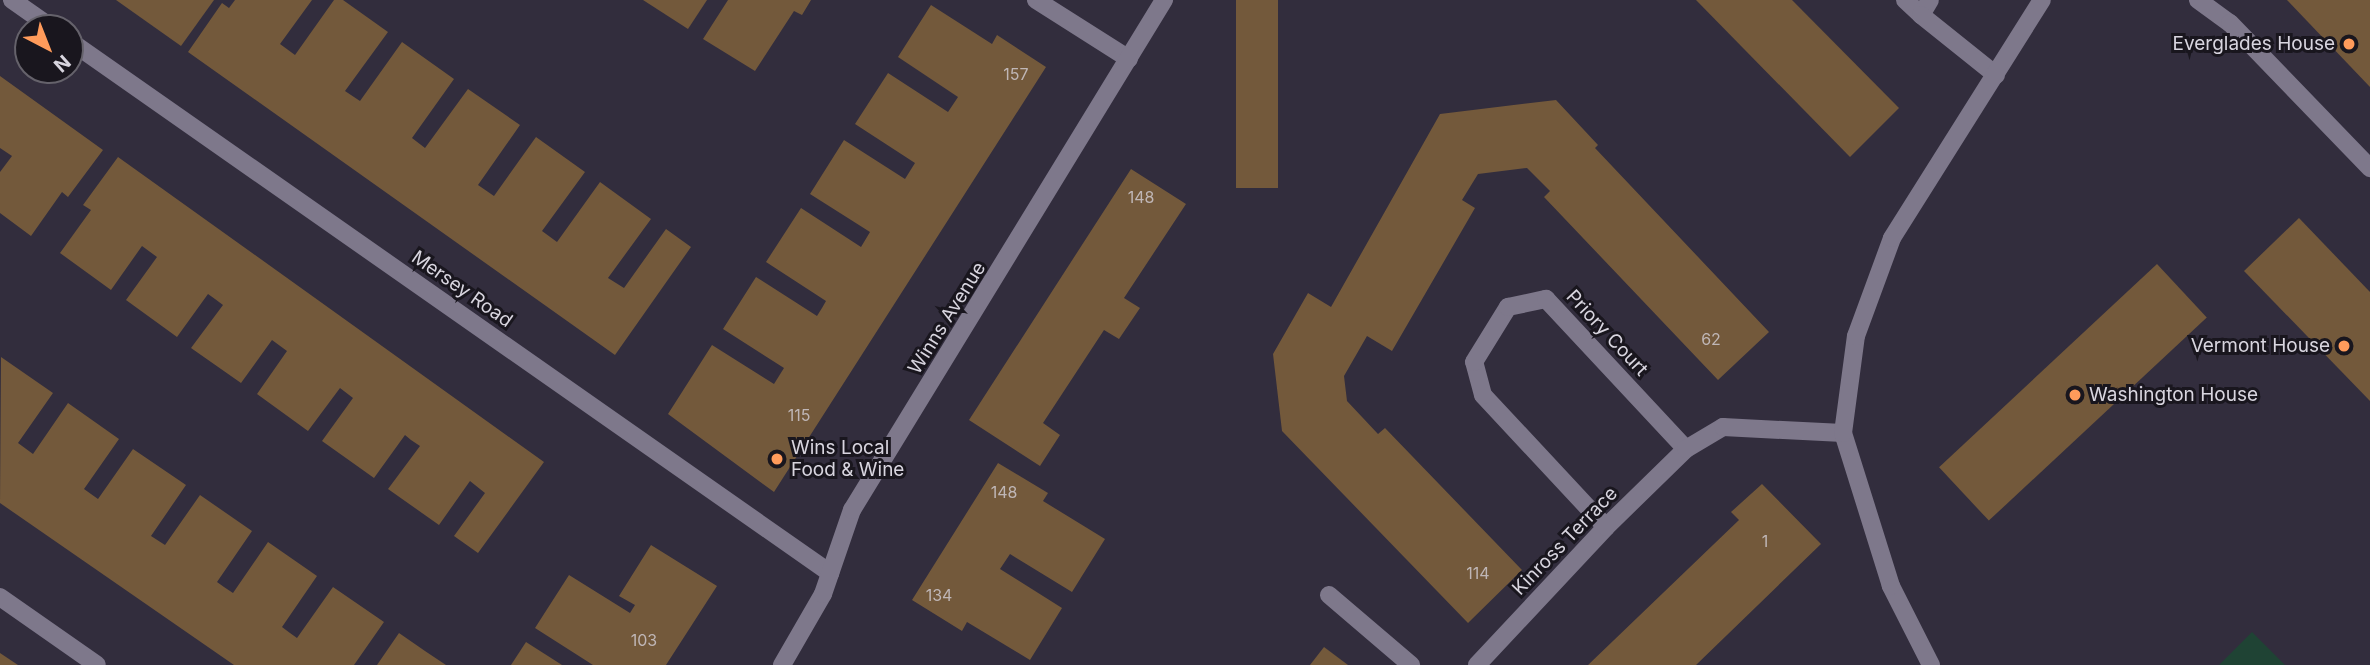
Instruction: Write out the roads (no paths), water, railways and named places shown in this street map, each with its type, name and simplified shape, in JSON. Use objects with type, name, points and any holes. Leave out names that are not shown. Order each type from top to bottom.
[{"type":"street","points":[[12,0],[32,14]]},
{"type":"street","points":[[1036,0],[1129,59]]},
{"type":"street","name":"Winns Avenue","points":[[782,665],[830,573],[852,510],[1164,0]]},
{"type":"street","points":[[1905,0],[1925,8],[1996,75]]},
{"type":"street","points":[[1931,665],[1891,586],[1843,433],[1856,336],[1892,238],[2042,0]]},
{"type":"street","points":[[2198,0],[2230,23],[2370,168]]},
{"type":"street","name":"Mersey Road","points":[[84,51],[830,573]]},
{"type":"street","name":"Priory Court","points":[[1606,527],[1483,395],[1474,362],[1508,307],[1546,299],[1686,449]]},
{"type":"street","points":[[1686,449],[1723,427],[1843,433]]},
{"type":"street","name":"Kinross Terrace","points":[[1477,665],[1606,527],[1686,449]]},
{"type":"street","points":[[1329,594],[1411,665]]},
{"type":"street","points":[[0,597],[97,665]]},
{"type":"place","name":"Everglades House","points":[[2349,44]]},
{"type":"place","name":"Vermont House","points":[[2344,346]]},
{"type":"place","name":"Washington House","points":[[2075,395]]},
{"type":"place","name":"Wins Local Food & Wine","points":[[777,459]]}]
